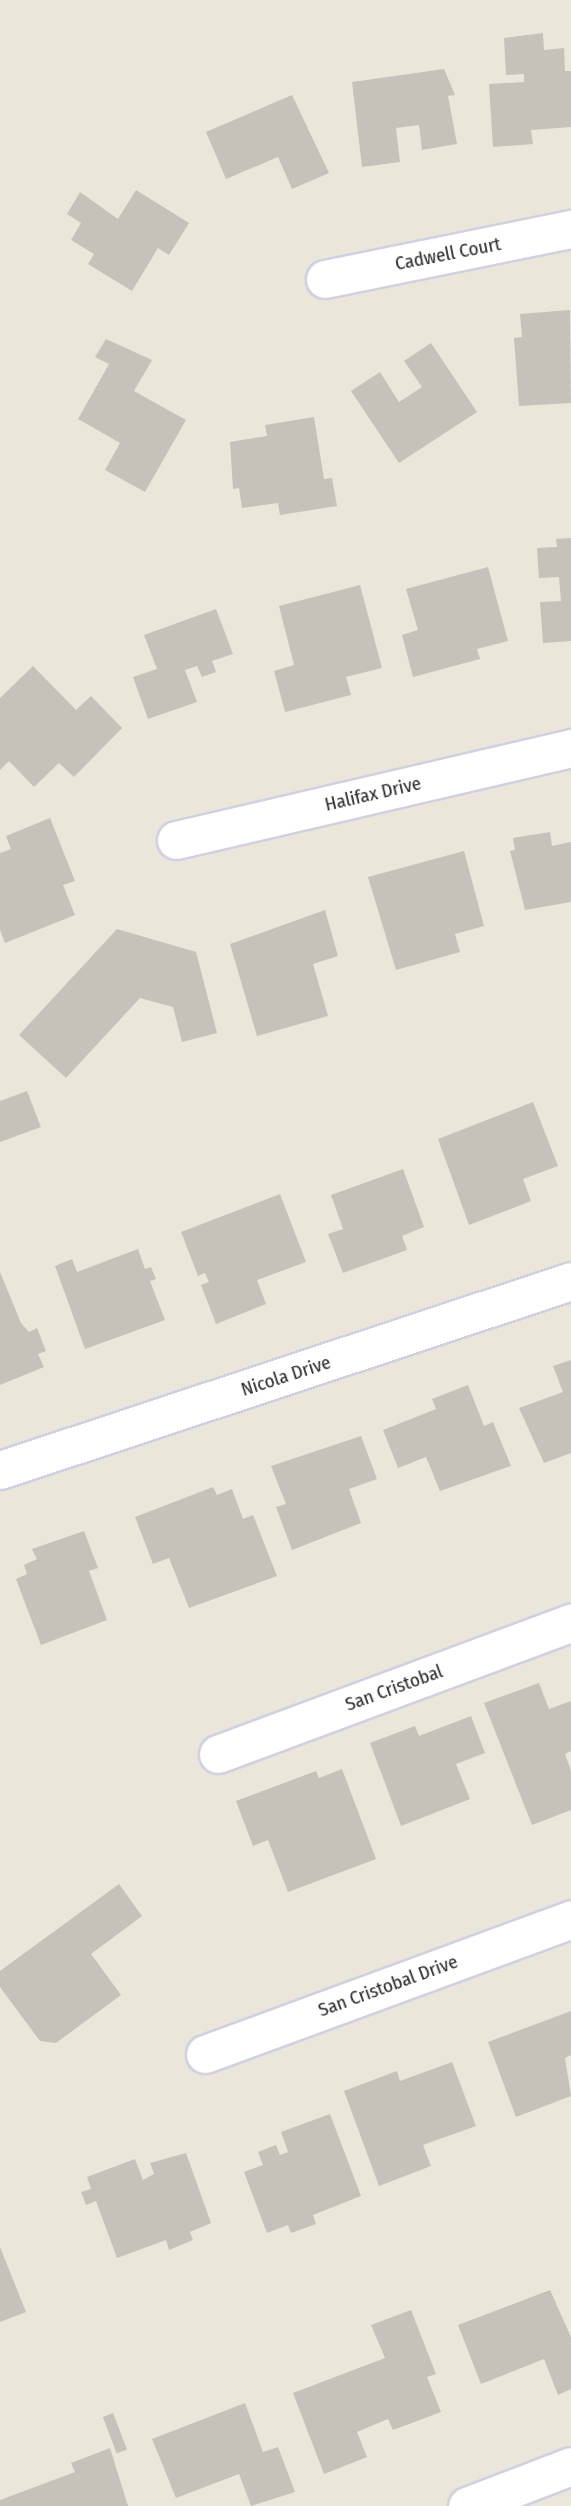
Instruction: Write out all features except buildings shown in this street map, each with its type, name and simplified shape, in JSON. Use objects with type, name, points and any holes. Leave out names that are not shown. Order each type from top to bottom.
[{"type":"street","name":"Cadwell Court","points":[[325,279],[571,229]]},
{"type":"street","name":"Halifax Drive","points":[[176,840],[571,748]]},
{"type":"street","name":"Nicola Drive","points":[[0,1470],[571,1281]]},
{"type":"street","name":"San Cristobal","points":[[218,1754],[571,1623]]},
{"type":"street","name":"San Cristobal Drive","points":[[205,2054],[571,1919]]},
{"type":"street","points":[[467,2506],[571,2466]]}]
